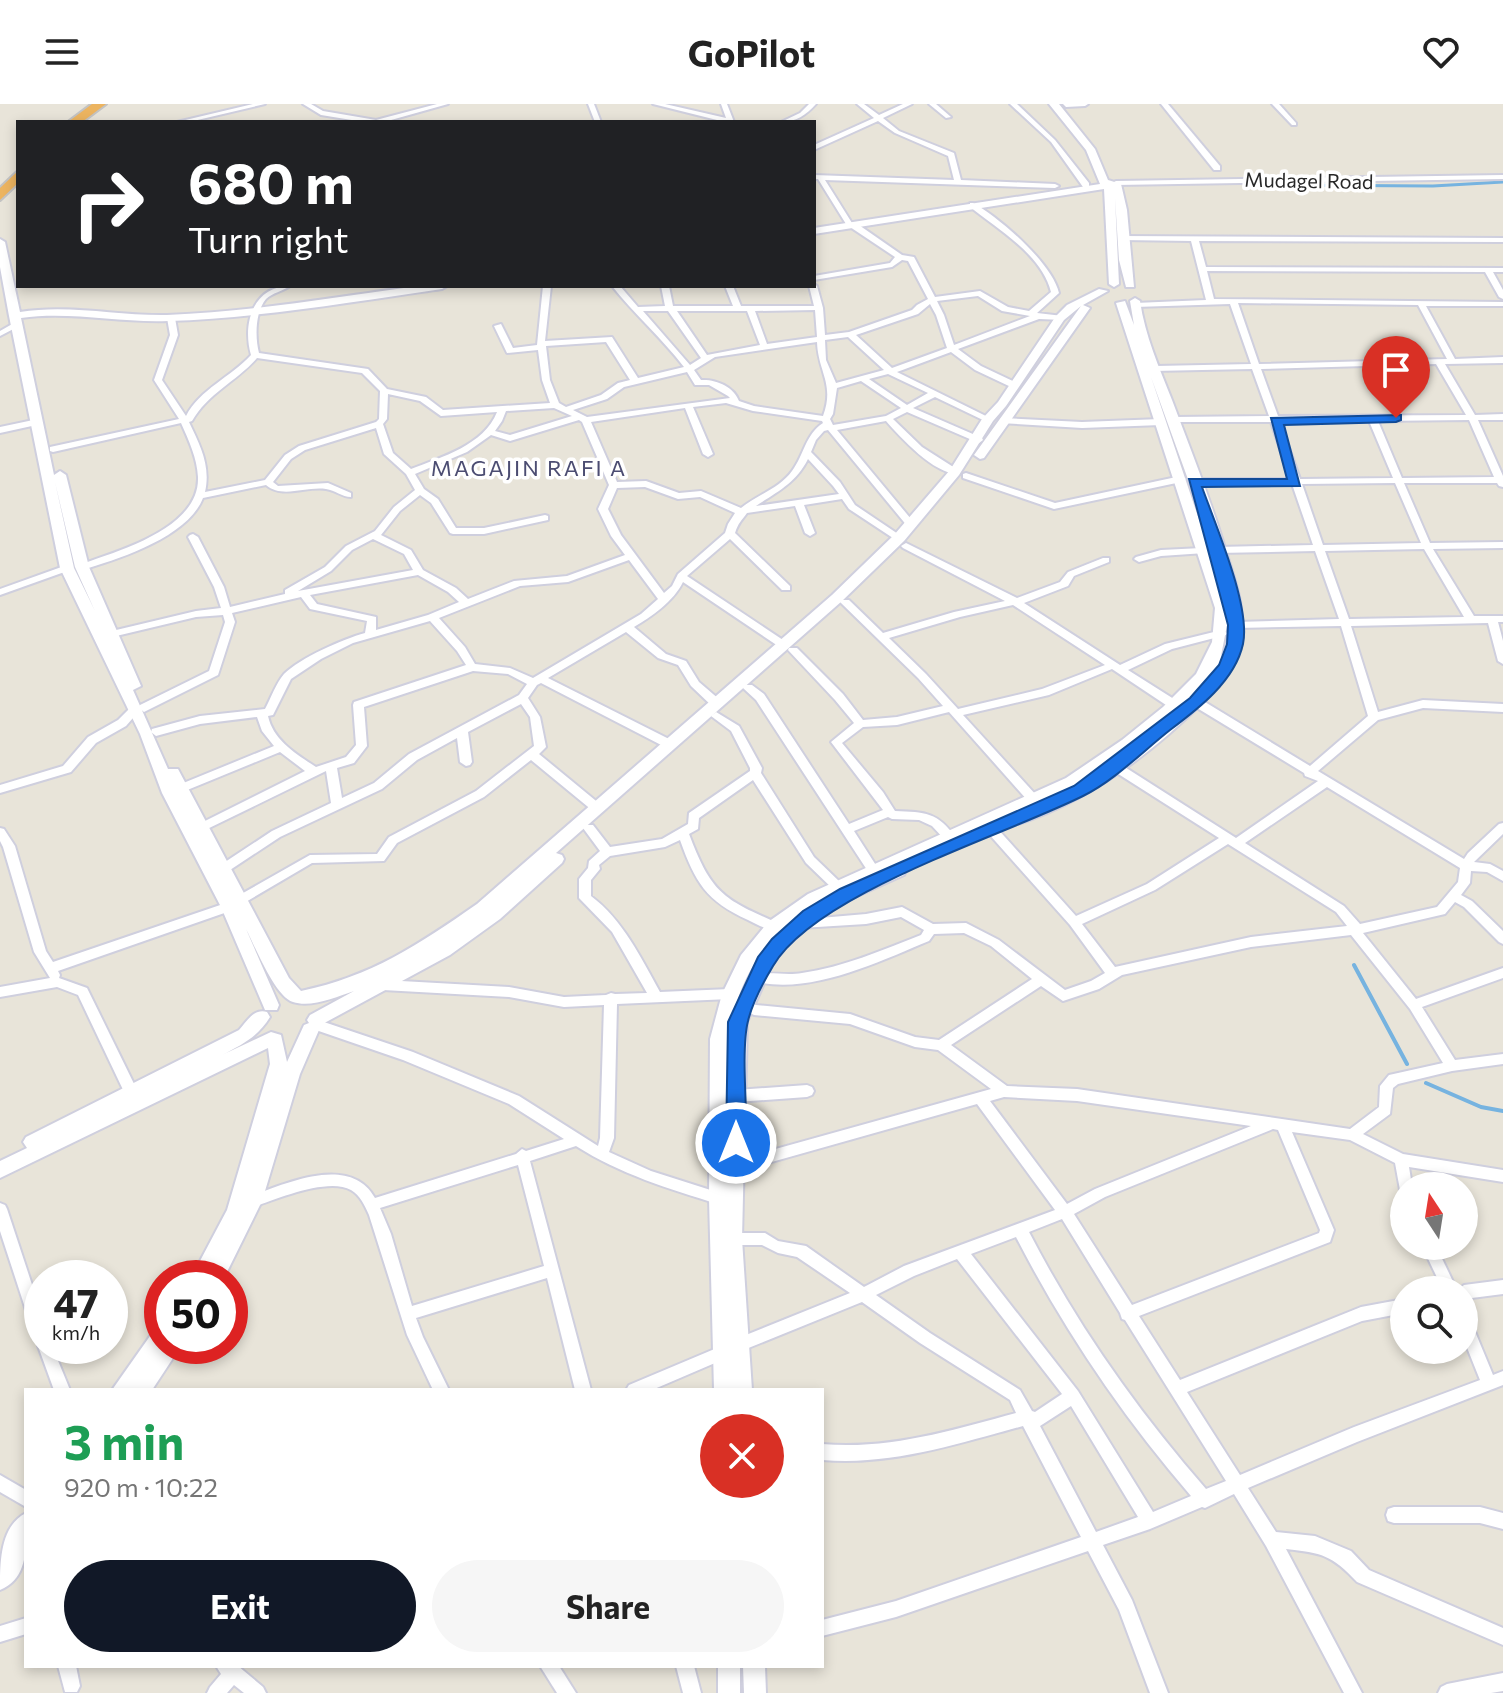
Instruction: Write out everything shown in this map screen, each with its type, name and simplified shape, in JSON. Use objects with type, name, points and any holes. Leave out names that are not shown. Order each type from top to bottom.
[{"type":"highway","points":[[77,120],[100,104]]},
{"type":"highway","points":[[86,120],[107,104]]},
{"type":"highway","points":[[0,196],[12,179]]},
{"type":"main road","points":[[742,1388],[733,1239],[735,1040],[744,1004],[779,944],[801,923],[847,894],[1080,791],[1116,767],[1196,702],[1226,667],[1235,644],[1187,481],[1121,296],[1112,181],[1054,104]]},
{"type":"main road","points":[[1065,105],[1100,148],[1124,206],[1121,296],[1156,369],[1167,421]]},
{"type":"main road","points":[[851,223],[1055,186],[1112,181]]},
{"type":"main road","points":[[816,229],[1112,181]]},
{"type":"main road","points":[[0,232],[12,247],[11,281]]},
{"type":"main road","points":[[0,242],[53,449],[74,567],[112,634],[170,793],[283,983],[298,997],[313,1004],[314,1025],[291,1074],[253,1201],[223,1260]]},
{"type":"main road","points":[[19,315],[138,314],[259,308],[401,288]]},
{"type":"main road","points":[[19,315],[171,318],[425,288]]},
{"type":"main road","points":[[0,1158],[245,1035],[266,1011],[298,997],[325,995],[345,987],[436,941],[483,908],[669,744],[748,688],[787,647],[845,602],[903,542],[961,474],[996,420],[1014,385],[1060,318],[1071,307],[1121,296]]},
{"type":"main road","points":[[0,1170],[273,1039],[294,1040],[314,1025],[444,950],[494,915],[716,709],[903,542],[911,525],[961,474],[979,440],[1080,311],[1121,296]]},
{"type":"main road","points":[[19,315],[38,422],[74,567],[139,709],[156,732],[180,789],[223,869],[266,1011],[262,1030],[273,1039],[279,1064],[236,1212],[211,1260]]},
{"type":"main road","points":[[724,1388],[718,1198],[719,1039],[730,994],[747,960],[774,926],[837,886],[950,838],[1097,766],[1173,704],[1209,666],[1229,629]]},
{"type":"main road","points":[[123,1388],[144,1360]]},
{"type":"main road","points":[[141,1388],[158,1364]]},
{"type":"main road","points":[[0,1560],[24,1527]]},
{"type":"main road","points":[[0,1579],[24,1547]]},
{"type":"main road","points":[[729,1668],[729,1693]]},
{"type":"main road","points":[[754,1668],[755,1693]]},
{"type":"street","points":[[187,120],[217,111],[262,104]]},
{"type":"street","points":[[306,104],[321,118],[349,120]]},
{"type":"street","points":[[385,120],[445,104]]},
{"type":"street","points":[[656,104],[722,120]]},
{"type":"street","points":[[788,120],[813,104]]},
{"type":"street","points":[[860,104],[877,119],[907,137],[951,155],[958,182]]},
{"type":"street","points":[[816,147],[909,104]]},
{"type":"street","points":[[932,104],[948,117]]},
{"type":"street","points":[[1013,104],[1053,141],[1086,185]]},
{"type":"street","points":[[1065,105],[1085,104]]},
{"type":"street","points":[[1164,104],[1217,168]]},
{"type":"street","points":[[1275,104],[1294,124]]},
{"type":"street","points":[[217,111],[218,120]]},
{"type":"street","points":[[817,177],[1055,186]]},
{"type":"street","points":[[817,177],[851,223],[900,257],[911,259],[933,301],[951,348],[978,368],[1014,385]]},
{"type":"street","name":"Mudagel Road","points":[[1112,181],[1503,177]]},
{"type":"street","points":[[833,386],[891,372],[1034,315],[1055,293],[1052,278],[1018,242],[973,205]]},
{"type":"street","points":[[1121,238],[1503,240]]},
{"type":"street","points":[[1194,238],[1211,302]]},
{"type":"street","points":[[816,278],[892,265],[900,257]]},
{"type":"street","points":[[1202,269],[1503,270]]},
{"type":"street","points":[[1487,269],[1503,297]]},
{"type":"street","points":[[255,355],[252,345],[259,308],[267,295],[282,288]]},
{"type":"street","points":[[547,288],[542,346],[546,380],[555,405]]},
{"type":"street","points":[[618,288],[691,368],[698,383],[711,382],[732,394],[735,400]]},
{"type":"street","points":[[665,288],[670,308],[706,359]]},
{"type":"street","points":[[730,288],[738,309]]},
{"type":"street","points":[[814,288],[819,308],[822,360],[833,386],[828,424],[911,525]]},
{"type":"street","points":[[565,410],[597,400],[635,381],[691,368],[706,359],[763,344],[850,334],[915,312],[918,307],[933,301],[980,293],[1005,309],[1060,318]]},
{"type":"street","points":[[1121,296],[1211,302],[1503,304]]},
{"type":"street","points":[[1233,301],[1320,548],[1374,717]]},
{"type":"street","points":[[1421,304],[1452,361]]},
{"type":"street","points":[[750,308],[763,344]]},
{"type":"street","points":[[634,309],[819,308]]},
{"type":"street","points":[[0,334],[19,315]]},
{"type":"street","points":[[0,592],[154,539],[188,515],[203,495],[200,450],[186,420],[158,380],[174,335],[171,318]]},
{"type":"street","points":[[498,326],[510,351],[609,339],[635,381]]},
{"type":"street","points":[[850,334],[891,372],[996,420],[1082,425],[1503,417]]},
{"type":"street","points":[[255,355],[365,371],[384,391],[423,399],[441,413],[555,405],[582,418],[614,485]]},
{"type":"street","points":[[53,449],[186,420],[194,407],[244,370],[255,355]]},
{"type":"street","points":[[1156,369],[1503,360]]},
{"type":"street","points":[[888,418],[911,444],[937,464],[1054,506],[1187,481],[1295,483],[1397,479],[1502,482],[1466,404],[1439,362]]},
{"type":"street","points":[[864,380],[908,409],[979,440]]},
{"type":"street","points":[[203,495],[268,482],[288,457],[302,448],[379,424],[383,419],[384,391]]},
{"type":"street","points":[[489,432],[510,438],[582,418],[735,400],[753,408],[828,424],[888,418],[934,394]]},
{"type":"street","points":[[688,405],[708,454]]},
{"type":"street","points":[[410,473],[457,455],[489,432],[500,418],[502,409]]},
{"type":"street","points":[[1372,418],[1426,545],[1470,619]]},
{"type":"street","points":[[0,430],[38,422]]},
{"type":"street","points":[[379,424],[389,454],[410,473],[420,491],[435,501],[453,531],[484,531],[545,518]]},
{"type":"street","points":[[223,869],[276,834],[378,786],[413,757],[523,698],[537,681],[628,628],[730,534],[731,527],[745,512],[794,475],[816,430],[828,424]]},
{"type":"street","points":[[806,452],[865,518],[903,542],[1014,601],[1173,704]]},
{"type":"street","points":[[268,482],[276,489],[328,486],[348,495]]},
{"type":"street","points":[[614,485],[646,484],[678,496],[701,494],[745,512],[846,496]]},
{"type":"street","points":[[614,485],[603,509],[628,557],[654,583],[663,599]]},
{"type":"street","points":[[278,598],[328,569],[349,548],[374,536],[397,509],[420,491]]},
{"type":"street","points":[[799,504],[810,533]]},
{"type":"street","points":[[730,534],[786,588]]},
{"type":"street","points":[[374,536],[408,552],[419,572],[452,590],[467,604]]},
{"type":"street","points":[[0,789],[67,769],[92,740],[139,709],[214,673],[227,637],[228,611],[193,537]]},
{"type":"street","points":[[1139,559],[1161,553],[1209,550],[1503,545]]},
{"type":"street","points":[[156,732],[200,720],[269,712],[287,677],[317,657],[370,633],[432,617],[518,583],[568,579],[628,557]]},
{"type":"street","points":[[882,637],[1064,584],[1071,574],[1106,560]]},
{"type":"street","points":[[112,634],[196,614],[228,611],[278,598],[419,572]]},
{"type":"street","points":[[681,576],[787,647],[839,697],[860,724]]},
{"type":"street","points":[[303,593],[314,607],[372,619],[370,633]]},
{"type":"street","points":[[845,602],[954,710],[1033,799]]},
{"type":"street","points":[[432,617],[461,649],[472,667]]},
{"type":"street","points":[[950,838],[937,822],[923,814],[896,816],[889,812],[876,788],[851,765],[836,742],[860,724],[897,721],[1045,692],[1169,646],[1229,629],[1345,622],[1498,619],[1503,661]]},
{"type":"street","points":[[628,628],[654,651],[682,663],[695,684],[735,729],[756,768],[755,773],[810,860],[837,886]]},
{"type":"street","points":[[201,828],[314,771],[350,760],[362,746],[358,705],[472,667],[510,671],[537,681],[669,744]]},
{"type":"street","points":[[748,688],[760,697],[778,729],[873,870]]},
{"type":"street","points":[[51,968],[235,904],[310,859],[326,856],[350,861],[380,858],[393,840],[473,798],[533,755],[541,741],[535,717],[523,698]]},
{"type":"street","points":[[1196,702],[1324,783],[1466,866],[1490,868],[1503,877]]},
{"type":"street","points":[[1309,773],[1374,717],[1423,704],[1503,708]]},
{"type":"street","points":[[262,713],[262,726],[281,747],[314,771]]},
{"type":"street","points":[[462,732],[466,762]]},
{"type":"street","points":[[180,789],[281,747]]},
{"type":"street","points":[[533,755],[597,808]]},
{"type":"street","points":[[331,767],[337,805]]},
{"type":"street","points":[[1116,767],[1340,909],[1414,1005],[1452,1066]]},
{"type":"street","points":[[655,995],[608,919],[585,898],[585,879],[594,869],[593,864],[607,852],[665,843],[683,833],[694,826],[693,816],[755,773]]},
{"type":"street","points":[[1074,922],[1151,887],[1324,783]]},
{"type":"street","points":[[848,829],[889,812]]},
{"type":"street","points":[[801,923],[866,919],[902,912],[931,929],[954,927],[995,943],[1063,996],[1095,985],[1113,974],[1251,942],[1356,930],[1441,911],[1464,883],[1466,866],[1503,827]]},
{"type":"street","points":[[589,828],[607,852]]},
{"type":"street","points":[[992,830],[1074,922],[1113,974]]},
{"type":"street","points":[[0,832],[9,846],[40,952],[57,982]]},
{"type":"street","points":[[683,833],[701,880],[710,893],[740,912],[774,926]]},
{"type":"street","points":[[1454,896],[1468,904],[1503,939]]},
{"type":"street","points":[[757,978],[795,979],[835,970],[925,938],[931,929]]},
{"type":"street","points":[[1414,1005],[1503,973]]},
{"type":"street","points":[[941,1045],[1042,979]]},
{"type":"street","points":[[0,992],[57,982],[83,992],[131,1092]]},
{"type":"street","points":[[383,985],[509,992],[564,1002],[655,995],[730,994]]},
{"type":"street","points":[[601,1155],[607,1138],[611,998]]},
{"type":"street","points":[[744,1004],[754,1010],[850,1019],[915,1042],[941,1045],[1004,1091]]},
{"type":"street","points":[[314,1025],[408,1056],[514,1100],[601,1155],[648,1176],[718,1198]]},
{"type":"street","points":[[1352,1135],[1385,1110],[1387,1086],[1394,1079],[1503,1059]]},
{"type":"street","points":[[736,1096],[807,1091]]},
{"type":"street","points":[[736,1166],[1004,1091],[1077,1095],[1352,1135],[1401,1160],[1503,1176]]},
{"type":"street","points":[[980,1098],[1065,1212],[1272,1540],[1353,1693]]},
{"type":"street","points":[[741,1344],[865,1294],[909,1271],[1065,1212],[1100,1193],[1277,1124]]},
{"type":"street","points":[[1127,1314],[1327,1234],[1277,1124]]},
{"type":"street","points":[[372,1205],[522,1155],[578,1140]]},
{"type":"street","points":[[522,1155],[582,1388]]},
{"type":"street","points":[[1401,1160],[1403,1172]]},
{"type":"street","points":[[253,1201],[316,1182],[340,1180],[358,1186],[372,1205],[408,1314],[440,1388]]},
{"type":"street","points":[[0,1209],[24,1283]]},
{"type":"street","points":[[1019,1228],[1050,1291],[1089,1355],[1205,1500]]},
{"type":"street","points":[[733,1239],[765,1239],[787,1251],[801,1251],[925,1338],[1015,1395],[1126,1606],[1159,1693]]},
{"type":"street","points":[[961,1253],[1073,1396],[1150,1521]]},
{"type":"street","points":[[408,1314],[551,1270]]},
{"type":"street","points":[[1478,1290],[1503,1287]]},
{"type":"street","points":[[1176,1389],[1361,1314],[1390,1309]]},
{"type":"street","points":[[824,1628],[871,1617],[1150,1521],[1205,1500],[1235,1484],[1496,1381],[1478,1348]]},
{"type":"street","points":[[639,1388],[724,1352]]},
{"type":"street","points":[[52,1364],[61,1388]]},
{"type":"street","points":[[824,1452],[844,1454],[890,1448],[1027,1418],[1042,1419],[1073,1396]]},
{"type":"street","points":[[0,1483],[24,1498]]},
{"type":"street","points":[[1394,1515],[1480,1515],[1503,1521]]},
{"type":"street","points":[[1272,1540],[1315,1544],[1345,1557],[1363,1576],[1503,1637]]},
{"type":"street","points":[[0,1634],[24,1627]]},
{"type":"street","points":[[67,1668],[71,1686]]},
{"type":"street","points":[[550,1668],[567,1693]]},
{"type":"street","points":[[686,1668],[692,1693]]},
{"type":"street","points":[[216,1693],[229,1670],[257,1693]]},
{"type":"street","points":[[1447,1693],[1503,1682]]},
{"type":"waterway","points":[[1260,185],[1433,186],[1503,182]]},
{"type":"waterway","points":[[1354,965],[1407,1064]]},
{"type":"waterway","points":[[1426,1083],[1481,1107],[1503,1111]]},
{"type":"district","name":"MAGAJIN RAFI A","points":[[529,468]]},
{"type":"route","points":[[736,1143],[735,1040],[738,1022],[765,962],[779,944],[809,916],[847,894],[1080,791],[1116,767],[1196,702],[1226,667],[1235,644],[1236,625],[1225,573],[1194,482],[1295,483],[1276,421],[1396,418]]}]
